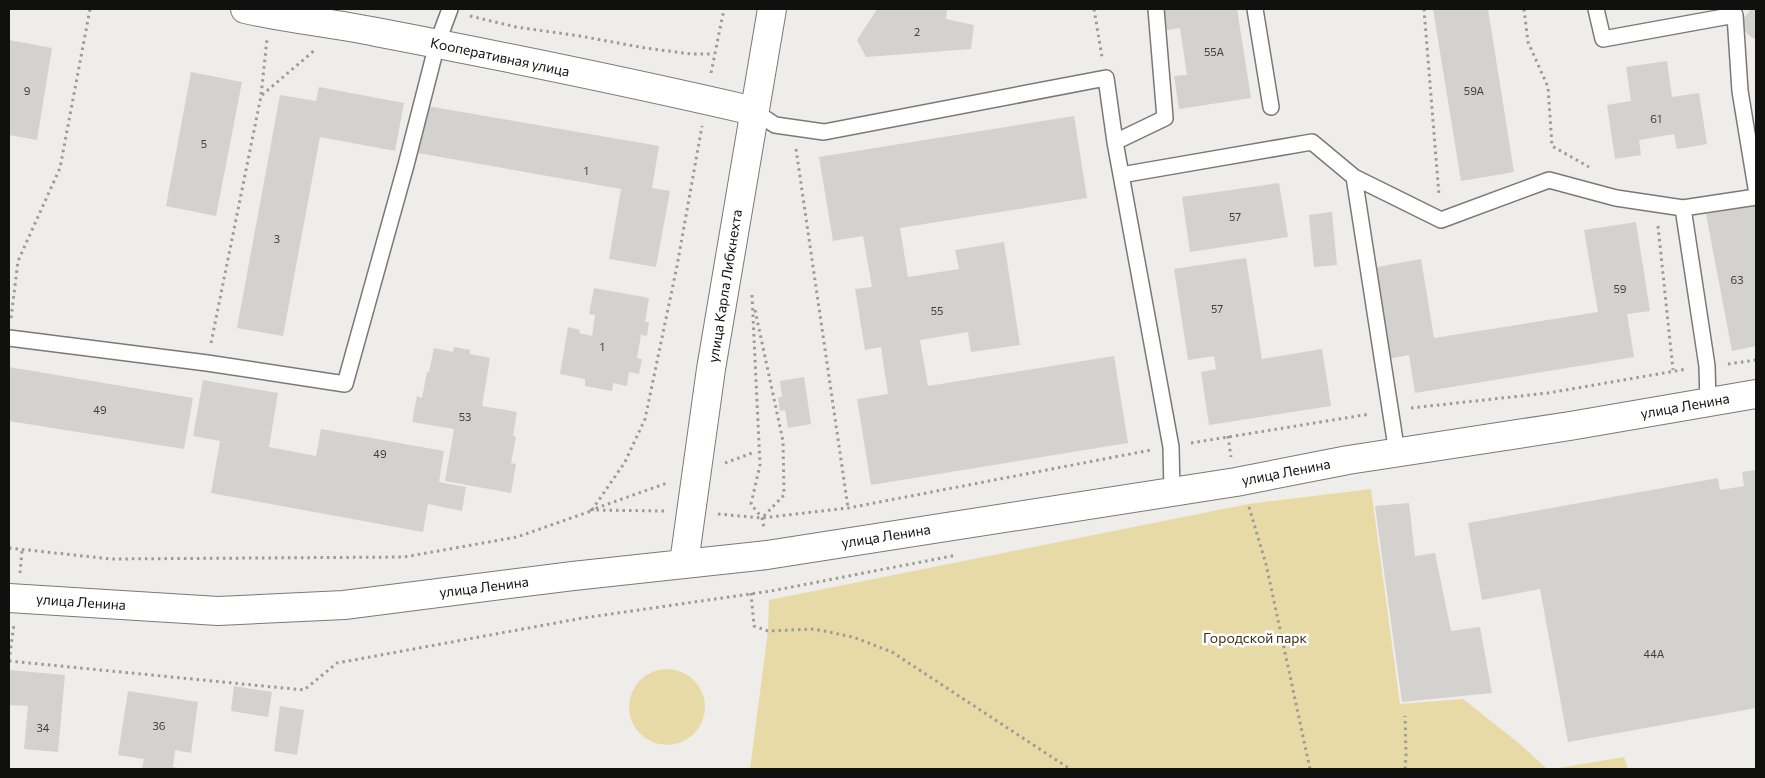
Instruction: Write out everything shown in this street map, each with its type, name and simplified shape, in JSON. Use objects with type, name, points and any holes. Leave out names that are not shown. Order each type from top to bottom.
[{"type":"main road","name":"улица Карла Либкнехта","points":[[684,563],[711,369],[764,118],[772,9]]},
{"type":"main road","name":"Кооперативная улица","points":[[257,12],[344,25],[707,100],[764,118]]},
{"type":"main road","name":"улица Ленина","points":[[9,598],[218,611],[334,606],[684,563],[767,555],[1172,492],[1397,452],[1756,394]]},
{"type":"lane","points":[[1115,142],[1165,118],[1156,9]]},
{"type":"lane","points":[[1255,9],[1271,107]]},
{"type":"lane","points":[[1596,9],[1603,39],[1735,12],[1740,90],[1756,188]]},
{"type":"lane","points":[[9,332],[345,384],[437,44],[450,10]]},
{"type":"lane","points":[[764,118],[824,132],[1106,78],[1115,142],[1171,447],[1172,492]]},
{"type":"lane","points":[[1121,175],[1312,142],[1354,177],[1440,220],[1549,180],[1616,198],[1683,208],[1756,196]]},
{"type":"lane","points":[[1354,177],[1397,452]]},
{"type":"lane","points":[[1683,208],[1707,366],[1708,403]]},
{"type":"path","points":[[9,332],[18,261],[60,168],[90,9]]},
{"type":"path","points":[[591,510],[625,462],[645,419],[677,266],[714,54],[724,9]]},
{"type":"path","points":[[1094,9],[1106,78]]},
{"type":"path","points":[[1424,9],[1440,220]]},
{"type":"path","points":[[1524,9],[1528,42],[1548,87],[1552,146],[1599,173],[1616,198]]},
{"type":"path","points":[[450,10],[516,27],[645,48],[691,54],[714,54]]},
{"type":"path","points":[[207,363],[261,96],[257,12]]},
{"type":"path","points":[[261,96],[344,25]]},
{"type":"path","points":[[764,118],[795,143],[848,508]]},
{"type":"path","points":[[1656,205],[1674,370]]},
{"type":"path","points":[[752,293],[760,465],[751,504],[762,518]]},
{"type":"path","points":[[753,302],[783,441],[784,495],[762,518]]},
{"type":"path","points":[[591,510],[690,512],[762,518],[848,508],[1228,436],[1391,411],[1548,392],[1674,370],[1756,360]]},
{"type":"path","points":[[717,466],[752,453],[724,463]]},
{"type":"path","points":[[9,548],[110,560],[404,557],[517,538],[670,482],[591,510]]},
{"type":"path","points":[[1248,504],[1266,564],[1310,769]]},
{"type":"path","points":[[9,661],[304,690],[336,663],[583,618],[771,591]]},
{"type":"path","points":[[751,593],[754,626],[768,631],[814,628],[853,637],[892,652],[1070,769]]},
{"type":"path","points":[[1405,716],[1405,769]]},
{"type":"green space","name":"Городской парк","points":[[1371,489],[1400,704],[1463,699],[1520,744],[1547,769],[750,769],[768,631],[769,600],[1248,504]]},
{"type":"green space","points":[[660,669],[674,669],[688,675],[699,686],[705,700],[702,722],[694,734],[674,745],[660,745],[646,739],[635,728],[629,714],[629,700],[635,686],[646,675]]},
{"type":"green space","points":[[1624,757],[1628,769],[1552,769]]},
{"type":"building","points":[[877,9],[947,9],[946,19],[974,25],[971,49],[866,57],[857,40]]},
{"type":"building","points":[[1164,9],[1237,9],[1251,98],[1179,109],[1174,76],[1187,75],[1180,28],[1167,30]]},
{"type":"building","points":[[1433,9],[1488,9],[1514,172],[1461,181]]},
{"type":"building","points":[[1751,9],[1756,9],[1756,39],[1745,31],[1743,26],[1744,18]]},
{"type":"building","points":[[9,40],[52,48],[37,140],[9,135]]},
{"type":"building","points":[[1667,61],[1672,97],[1699,93],[1707,144],[1677,149],[1674,134],[1639,140],[1641,155],[1615,159],[1607,105],[1631,101],[1626,67]]},
{"type":"building","points":[[191,72],[242,82],[216,216],[166,206]]},
{"type":"building","points":[[319,87],[404,103],[395,151],[320,137],[283,336],[237,328],[280,95],[316,101]]},
{"type":"building","points":[[427,106],[659,146],[652,188],[670,191],[656,267],[609,259],[621,189],[418,153]]},
{"type":"building","points":[[1074,116],[1087,198],[900,228],[908,277],[959,269],[955,250],[1004,242],[1020,345],[971,352],[968,332],[920,340],[928,386],[1114,356],[1128,443],[871,485],[857,399],[888,394],[881,347],[865,350],[855,289],[872,287],[863,236],[833,241],[819,157]]},
{"type":"building","points":[[1279,183],[1288,237],[1190,252],[1182,197]]},
{"type":"building","points":[[1756,205],[1756,346],[1732,351],[1706,214]]},
{"type":"building","points":[[1332,212],[1337,265],[1314,267],[1309,215]]},
{"type":"building","points":[[1636,222],[1650,311],[1627,314],[1634,357],[1415,393],[1409,355],[1388,359],[1372,268],[1421,259],[1434,338],[1598,312],[1584,230]]},
{"type":"building","points":[[1246,258],[1262,359],[1322,349],[1331,406],[1209,425],[1201,372],[1216,369],[1214,356],[1188,360],[1174,269]]},
{"type":"building","points":[[594,288],[649,298],[645,322],[649,322],[647,336],[641,335],[637,358],[642,359],[639,374],[629,372],[627,386],[613,383],[612,391],[585,386],[585,379],[560,374],[568,327],[580,330],[579,333],[592,336],[595,315],[589,314]]},
{"type":"building","points":[[454,347],[470,350],[470,354],[490,358],[482,406],[517,412],[513,436],[516,437],[511,463],[516,464],[511,493],[445,481],[454,429],[412,422],[417,396],[422,398],[434,348],[453,352]]},
{"type":"building","points":[[9,367],[193,398],[184,449],[9,421]]},
{"type":"building","points":[[804,377],[811,424],[788,428],[785,410],[780,411],[778,397],[782,397],[780,381]]},
{"type":"building","points":[[203,380],[278,393],[269,447],[316,456],[321,429],[444,451],[439,482],[466,487],[462,511],[428,504],[423,532],[211,493],[220,441],[193,436]]},
{"type":"building","points":[[1756,470],[1756,708],[1568,742],[1540,589],[1482,600],[1468,523],[1718,478],[1720,490],[1744,486],[1742,472]]},
{"type":"building","points":[[1409,503],[1415,556],[1435,553],[1451,631],[1480,627],[1492,693],[1402,702],[1375,506]]},
{"type":"building","points":[[9,670],[65,675],[58,752],[24,749],[28,706],[9,705]]},
{"type":"building","points":[[234,686],[272,692],[268,717],[231,711]]},
{"type":"building","points":[[128,691],[198,702],[191,753],[175,750],[173,767],[183,769],[142,769],[144,759],[118,755]]},
{"type":"building","points":[[280,706],[304,710],[297,755],[274,751]]}]
